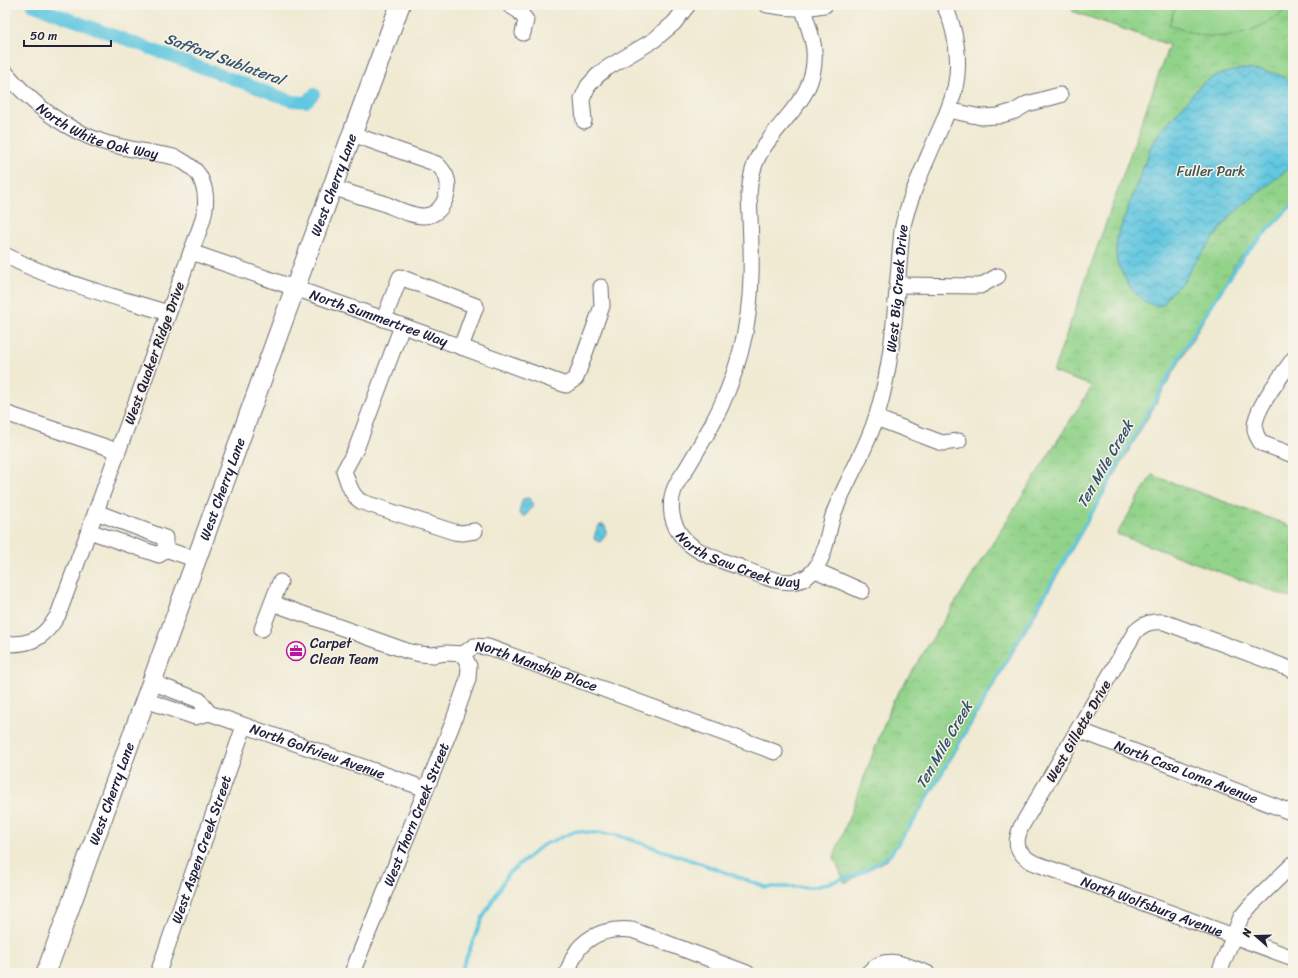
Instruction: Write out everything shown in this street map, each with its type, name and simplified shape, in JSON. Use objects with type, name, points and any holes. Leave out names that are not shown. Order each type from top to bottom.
[{"type":"main road","name":"West Cherry Lane","points":[[46,973],[295,288],[400,5]]},
{"type":"street","points":[[509,5],[520,11],[526,20],[523,33]]},
{"type":"street","points":[[584,121],[582,99],[588,86],[607,68],[654,40],[674,22],[688,5]]},
{"type":"street","points":[[768,5],[789,8],[825,5]]},
{"type":"street","name":"West Big Creek Drive","points":[[815,570],[821,557],[834,512],[876,418],[883,394],[890,354],[902,230],[908,204],[948,110],[955,87],[957,61],[954,34],[944,5]]},
{"type":"street","name":"North Saw Creek Way","points":[[803,8],[814,48],[812,75],[804,95],[797,106],[766,144],[753,167],[749,194],[751,276],[749,309],[743,342],[734,374],[712,425],[674,489],[672,516],[677,529],[684,540],[694,549],[706,555],[776,581],[790,583],[803,579],[815,570]]},
{"type":"street","name":"North White Oak Way","points":[[5,72],[28,97],[51,115],[75,130],[115,146],[167,155],[190,166],[199,175]]},
{"type":"street","points":[[948,110],[981,116],[998,116],[1015,111],[1027,104],[1060,95]]},
{"type":"street","points":[[332,187],[418,216],[429,215],[438,210],[445,199],[448,187],[448,177],[437,164],[352,134]]},
{"type":"street","name":"West Quaker Ridge Drive","points":[[5,644],[28,643],[40,637],[50,627],[58,615],[204,216],[207,202],[205,188],[199,175]]},
{"type":"street","name":"North Summertree Way","points":[[191,252],[384,319],[566,385],[576,378],[602,306],[601,287]]},
{"type":"street","points":[[5,255],[52,277],[168,313]]},
{"type":"street","points":[[897,285],[980,286],[998,276]]},
{"type":"street","points":[[384,319],[400,277],[476,306],[461,347]]},
{"type":"street","points":[[402,326],[356,449],[344,471],[353,495],[362,502],[454,532],[462,533],[475,531]]},
{"type":"street","points":[[1293,359],[1263,404],[1256,418],[1255,431],[1261,443],[1293,455]]},
{"type":"street","points":[[5,413],[118,451]]},
{"type":"street","points":[[876,418],[942,443],[960,441]]},
{"type":"street","points":[[89,531],[159,555],[165,548],[165,538],[96,512]]},
{"type":"street","points":[[165,548],[197,560]]},
{"type":"street","points":[[815,570],[862,591]]},
{"type":"street","points":[[262,629],[280,582]]},
{"type":"street","name":"North Manship Place","points":[[272,603],[407,651],[426,655],[446,653],[464,654],[474,646],[488,647],[775,752]]},
{"type":"street","name":"West Gillette Drive","points":[[1017,846],[1017,836],[1021,827],[1136,632],[1141,626],[1149,623],[1164,622],[1293,670]]},
{"type":"street","name":"West Thorn Creek Street","points":[[352,973],[452,725],[468,679],[469,666],[464,654]]},
{"type":"street","name":"North Golfview Avenue","points":[[151,682],[199,700],[209,713],[426,789]]},
{"type":"street","name":"North Golfview Avenue","points":[[145,700],[195,717],[209,713]]},
{"type":"street","name":"West Aspen Creek Street","points":[[158,973],[244,726]]},
{"type":"street","name":"North Casa Loma Avenue","points":[[1079,730],[1293,813]]},
{"type":"street","name":"North Wolfsburg Avenue","points":[[1017,846],[1023,856],[1032,862],[1293,958]]},
{"type":"street","points":[[1219,973],[1241,917],[1251,905],[1293,864]]},
{"type":"street","points":[[567,973],[574,956],[582,945],[605,931],[620,929],[632,930],[719,968],[747,973]]},
{"type":"street","points":[[873,969],[894,961],[927,973]]},
{"type":"green space","name":"Fuller Park","points":[[1078,5],[1293,5],[1293,206],[1239,258],[934,789],[888,859],[845,883],[834,857],[893,701],[1092,386],[1053,372],[1169,45],[1072,11]]},
{"type":"green space","points":[[1176,5],[1290,5],[1272,20],[1251,30],[1228,36],[1205,36],[1169,25]]},
{"type":"green space","points":[[1152,475],[1293,527],[1293,599],[1117,534]]},
{"type":"water","points":[[1243,69],[1273,73],[1286,79],[1290,85],[1293,92],[1293,165],[1233,213],[1194,264],[1183,282],[1168,296],[1163,305],[1155,306],[1144,301],[1131,289],[1117,263],[1117,237],[1152,144],[1160,132],[1202,84],[1211,78]]},
{"type":"water","points":[[528,498],[533,504],[532,507],[525,516],[522,516],[519,513],[523,499]]},
{"type":"water","points":[[600,525],[604,525],[606,528],[606,534],[600,542],[594,539]]},
{"type":"waterway","name":"Safford Sublateral","points":[[32,5],[292,101],[306,102],[314,94]]},
{"type":"waterway","name":"Ten Mile Creek","points":[[460,973],[482,919],[508,874],[543,845],[576,831],[617,835],[766,887],[815,887],[859,874],[890,855],[915,819],[1196,329],[1244,255],[1293,205]]},
{"type":"place","name":"Carpet Clean Team","points":[[296,651]]}]
